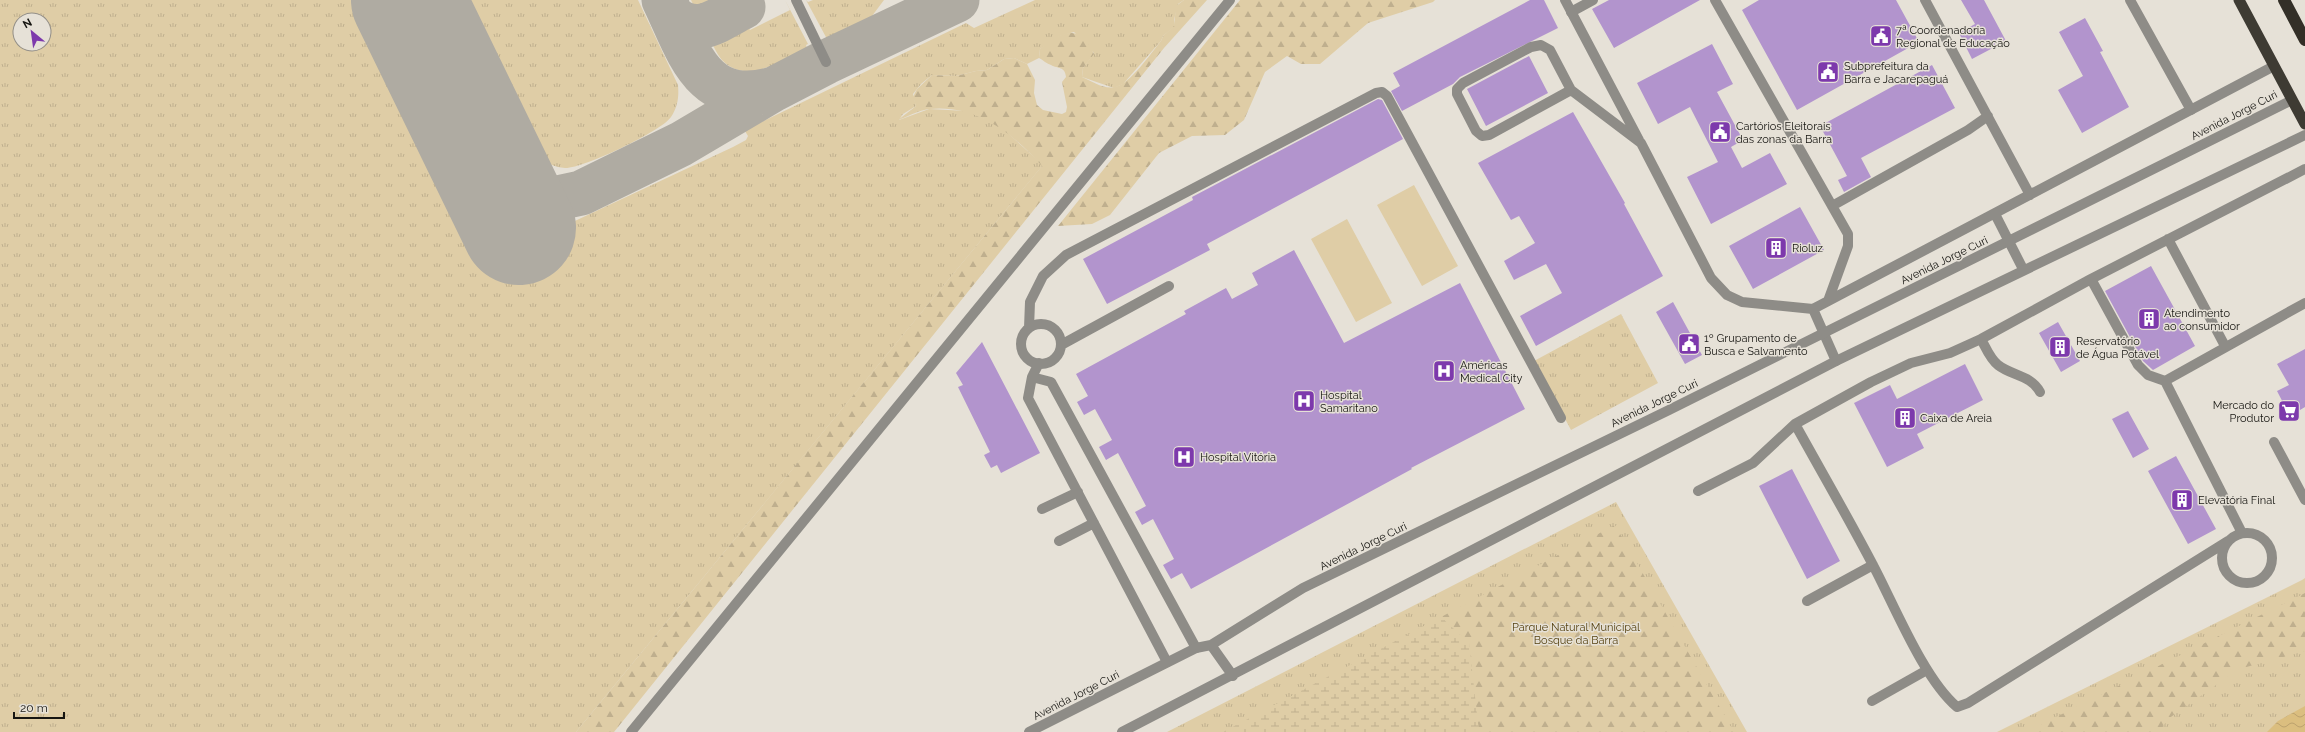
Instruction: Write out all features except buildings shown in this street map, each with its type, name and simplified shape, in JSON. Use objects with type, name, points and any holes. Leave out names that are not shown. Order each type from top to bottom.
[{"type":"highway","points":[[2239,0],[2305,124]]},
{"type":"highway","points":[[2284,0],[2305,40]]},
{"type":"street","points":[[796,0],[826,62]]},
{"type":"street","points":[[631,732],[1230,0]]},
{"type":"street","points":[[1565,0],[1711,278],[1727,295],[1742,302],[1813,309],[2274,66]]},
{"type":"street","points":[[1571,12],[1593,0]]},
{"type":"street","points":[[1715,0],[1848,234],[1848,246],[1828,301]]},
{"type":"street","points":[[1925,0],[2030,195]]},
{"type":"street","points":[[2130,0],[2191,110]]},
{"type":"street","points":[[1571,90],[1489,135],[1482,136],[1476,131],[1457,94],[1457,89],[1463,84],[1531,47],[1540,44],[1550,50],[1571,90],[1641,143]]},
{"type":"street","points":[[1029,328],[1035,325],[1048,325],[1058,333],[1061,346],[1059,352],[1051,361],[1039,363],[1032,361],[1023,352],[1022,339],[1029,328],[1030,302],[1043,276],[1066,255],[1369,97],[1382,92],[1387,96],[1561,418]]},
{"type":"street","name":"Avenida Jorge Curi","points":[[1029,732],[1196,648],[1211,645],[1303,588],[1669,410],[1824,331],[2010,241],[2292,100]]},
{"type":"street","points":[[1832,206],[1968,130],[1988,116]]},
{"type":"street","points":[[1122,732],[1233,676],[1836,361],[2023,269],[2305,135]]},
{"type":"street","points":[[1698,491],[1753,463],[1795,424],[1888,373],[1911,363],[1950,353],[1981,339],[2091,279],[2305,169]]},
{"type":"street","points":[[1995,214],[2023,269]]},
{"type":"street","points":[[2168,239],[2225,346]]},
{"type":"street","points":[[2091,279],[2138,365],[2148,375],[2166,381],[2242,533]]},
{"type":"street","points":[[1061,346],[1169,286]]},
{"type":"street","points":[[2166,381],[2225,346],[2305,303]]},
{"type":"street","points":[[1813,309],[1836,361]]},
{"type":"street","points":[[1981,339],[1992,359],[1999,366],[2029,380],[2040,392]]},
{"type":"street","points":[[1039,363],[1032,377],[1028,398],[1167,662]]},
{"type":"street","points":[[1032,377],[1051,382],[1196,648]]},
{"type":"street","points":[[1795,424],[1873,565],[1927,670],[1950,701],[1957,707],[1968,703],[2242,533],[2258,535],[2268,544],[2272,555],[2268,571],[2256,582],[2239,582],[2226,573],[2221,557],[2228,542]]},
{"type":"street","points":[[2274,442],[2305,500]]},
{"type":"street","points":[[1042,509],[1078,492]]},
{"type":"street","points":[[1059,541],[1094,523]]},
{"type":"street","points":[[1807,601],[1873,565]]},
{"type":"street","points":[[1211,645],[1233,676]]},
{"type":"street","points":[[1872,701],[1927,670]]},
{"type":"green space","points":[[0,0],[359,0],[472,237],[488,254],[558,220],[562,227],[733,147],[746,140],[748,136],[745,131],[747,129],[966,23],[974,28],[1035,0],[1184,0],[1178,4],[1174,20],[1175,26],[1163,36],[1161,41],[1123,84],[1114,88],[1082,77],[1083,68],[1094,53],[1074,32],[1060,36],[1040,49],[1039,58],[1027,64],[1014,58],[1004,59],[987,70],[956,76],[932,75],[921,84],[913,94],[916,106],[903,114],[899,120],[929,109],[967,111],[999,125],[1043,165],[576,732],[0,732]]},
{"type":"green space","points":[[459,0],[638,0],[678,85],[678,101],[671,117],[665,123],[638,140],[604,156],[574,167],[565,168],[554,166],[540,157],[529,144]]},
{"type":"green space","points":[[691,0],[734,0],[699,17]]},
{"type":"green space","points":[[785,0],[808,44],[806,45],[807,48],[776,64],[753,71],[742,71],[732,67],[722,60],[708,36],[743,18],[750,30],[790,10]]},
{"type":"green space","points":[[806,0],[808,2],[813,0],[884,0],[872,16],[827,39]]},
{"type":"green space","points":[[1184,0],[1207,0],[1164,48],[614,732],[576,732],[1042,166],[1006,132],[978,116],[963,111],[929,109],[898,120],[916,106],[913,97],[917,89],[932,75],[956,76],[987,70],[1004,59],[1014,58],[1027,64],[1035,80],[1034,93],[1037,105],[1043,110],[1062,114],[1066,112],[1067,107],[1062,82],[1066,77],[1065,73],[1063,69],[1039,58],[1040,49],[1063,34],[1077,34],[1089,44],[1094,54],[1083,68],[1082,77],[1094,83],[1111,88],[1121,85],[1134,74],[1161,41],[1163,36],[1174,26],[1176,6]]},
{"type":"green space","points":[[1240,0],[1435,0],[1433,2],[1368,23],[1320,64],[1301,64],[1287,56],[1265,72],[1244,120],[1225,135],[1192,136],[1159,153],[1110,215],[1092,224],[1058,226]]},
{"type":"green space","points":[[1414,185],[1458,266],[1422,286],[1377,205]]},
{"type":"green space","points":[[1347,219],[1392,303],[1356,322],[1311,239]]},
{"type":"green space","points":[[1621,314],[1658,383],[1571,430],[1534,361]]},
{"type":"green space","name":"Parque Natural Municipal Bosque da Barra","points":[[1616,502],[1747,732],[1167,732]]},
{"type":"green space","points":[[1615,525],[1734,732],[1479,732],[1469,643],[1441,617]]},
{"type":"green space","points":[[2305,578],[2305,732],[1997,732],[2302,580]]},
{"type":"green space","points":[[2305,593],[2305,651],[2239,669],[2168,719],[2159,732],[2026,732]]},
{"type":"green space","points":[[1441,617],[1469,643],[1479,732],[1223,732]]},
{"type":"water","points":[[2305,706],[2305,732],[2267,732],[2278,721]]},
{"type":"taxiway","points":[[664,0],[691,56],[701,72],[714,83],[730,91],[750,93],[774,89]]},
{"type":"taxiway","points":[[493,175],[517,192],[530,197],[553,199],[581,193],[681,144],[774,89],[826,62],[957,0]]},
{"type":"taxiway","points":[[672,17],[681,23],[690,26],[708,25],[743,7]]},
{"type":"runway","points":[[408,0],[519,228]]},
{"type":"place","name":"7ª Coordenadoria Regional de Educação","points":[[1881,36]]},
{"type":"place","name":"Subprefeitura da Barra e Jacarepaguá","points":[[1828,72]]},
{"type":"place","name":"Cartórios Eleitorais das zonas da Barra","points":[[1720,132]]},
{"type":"place","name":"Rioluz","points":[[1776,248]]},
{"type":"place","name":"Atendimento ao consumidor","points":[[2149,319]]},
{"type":"place","name":"1º Grupamento de Busca e Salvamento","points":[[1689,344]]},
{"type":"place","name":"Reservatório de Água Potável","points":[[2060,347]]},
{"type":"place","name":"Américas Medical City","points":[[1444,371]]},
{"type":"place","name":"Hospital Samaritano","points":[[1304,401]]},
{"type":"place","name":"Mercado do Produtor","points":[[2289,411]]},
{"type":"place","name":"Caixa de Areia","points":[[1905,418]]},
{"type":"place","name":"Hospital Vitória","points":[[1184,457]]},
{"type":"place","name":"Elevatória Final","points":[[2182,500]]}]
